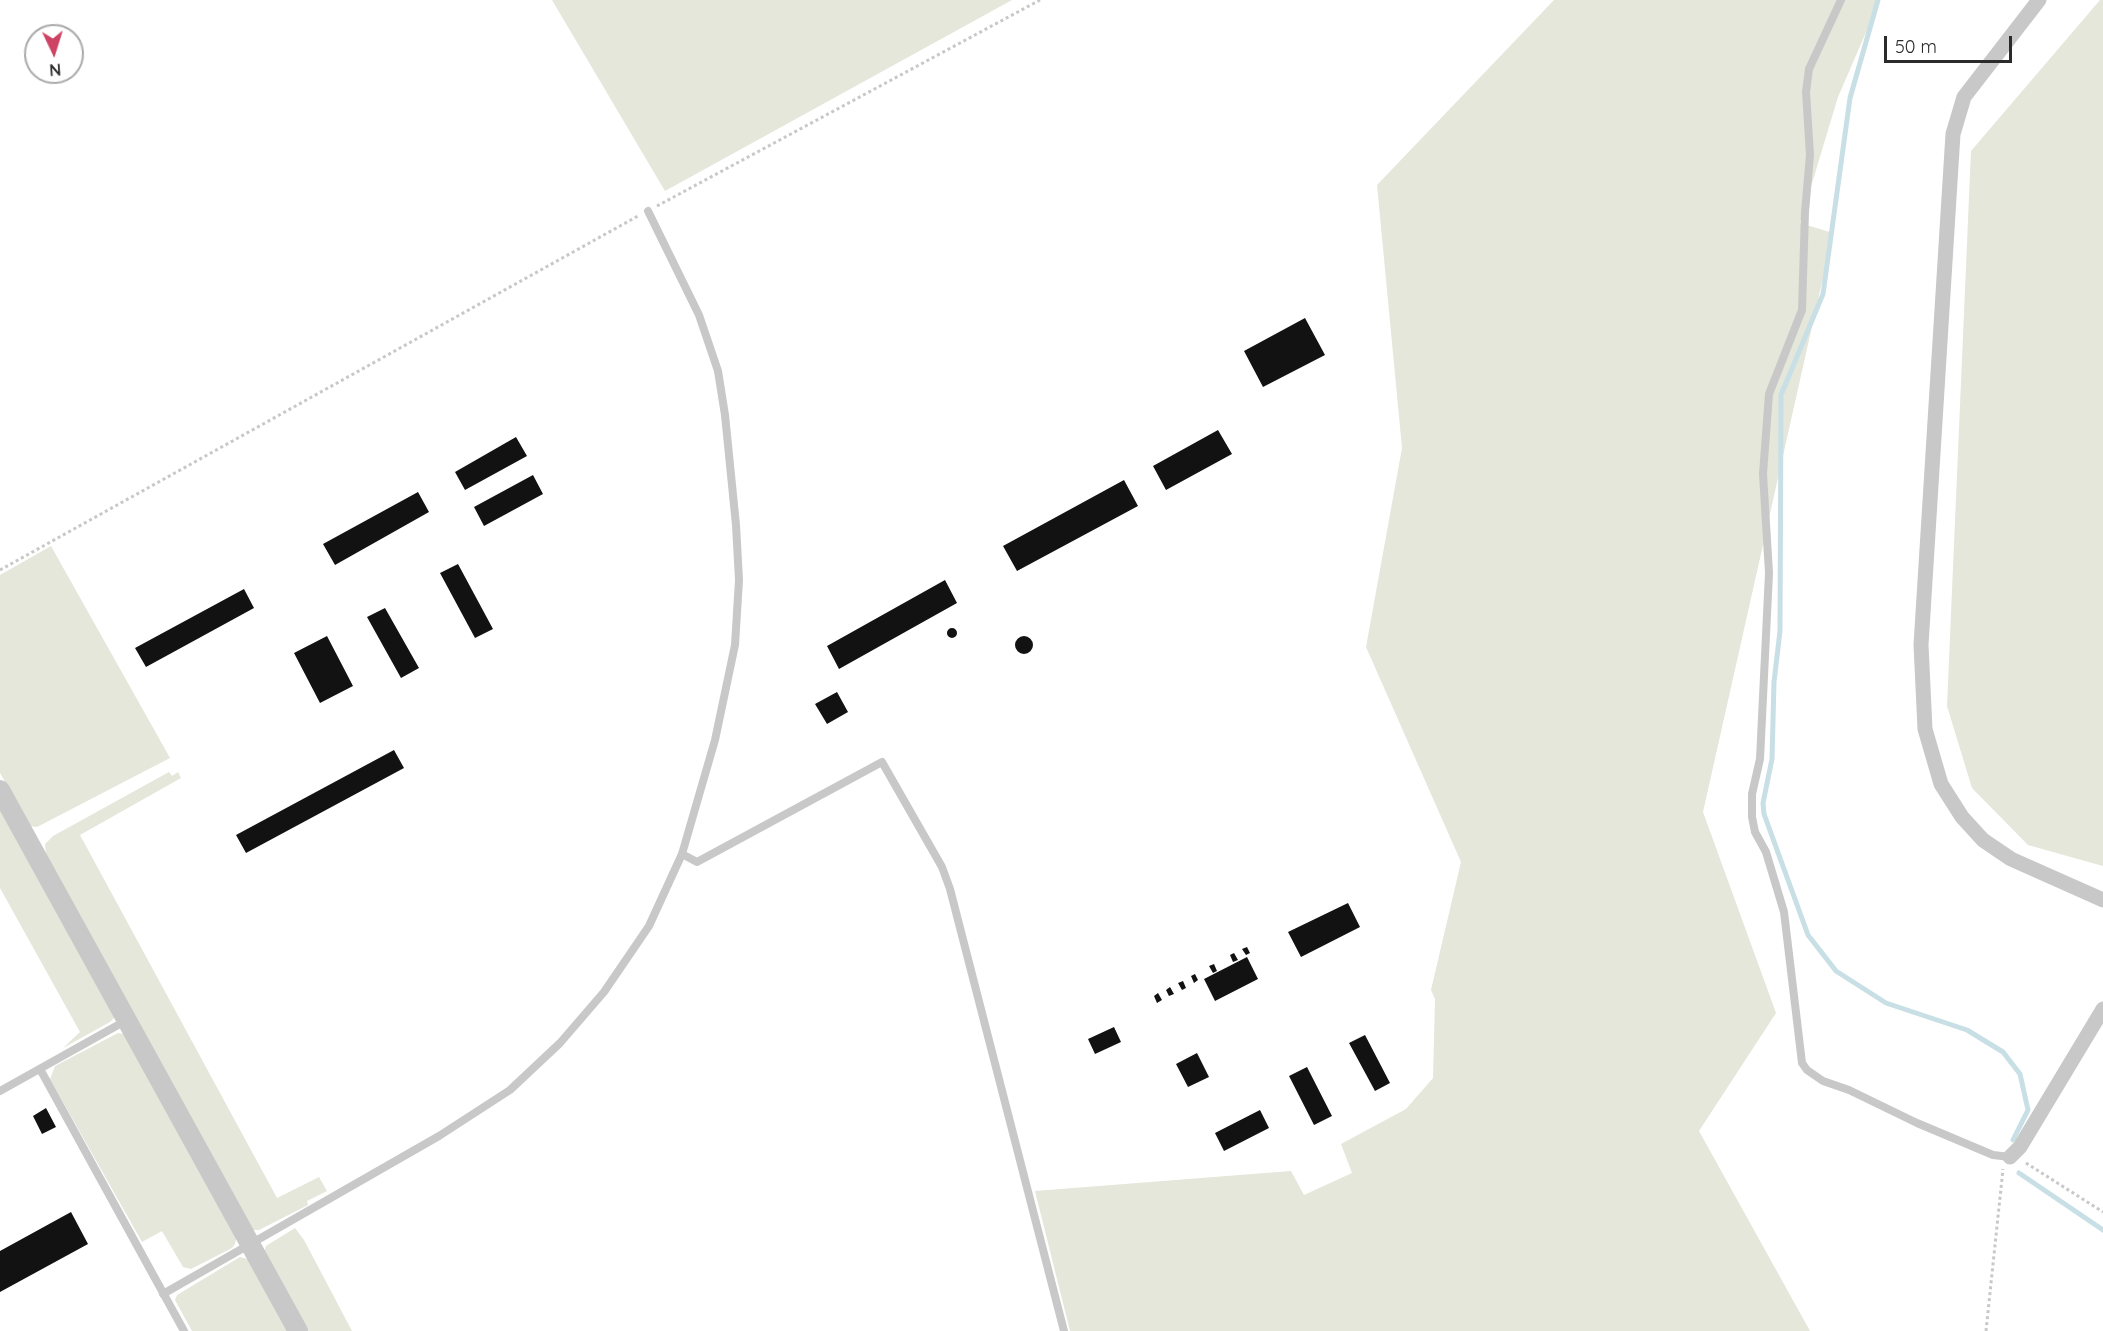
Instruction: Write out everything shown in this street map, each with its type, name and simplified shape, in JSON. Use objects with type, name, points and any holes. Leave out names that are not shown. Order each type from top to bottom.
[{"type":"street","points":[[2039,0],[1964,98],[1953,134],[1922,645],[1925,729],[1941,784],[1962,818],[1983,840],[2011,859],[2103,900]]},
{"type":"street","points":[[0,790],[298,1331]]},
{"type":"street","points":[[2010,1157],[2020,1147],[2103,1009]]},
{"type":"lane","points":[[1841,0],[1808,76],[1810,154],[1805,212],[1802,310],[1769,394],[1764,474],[1769,573],[1760,759],[1752,794],[1752,817],[1755,832],[1766,852],[1784,912],[1802,1063],[1807,1070],[1823,1081],[1850,1090],[1917,1123],[1993,1155],[2010,1157]]},
{"type":"lane","points":[[163,1294],[440,1136],[510,1090],[560,1043],[604,992],[650,927],[682,854],[715,740],[735,645],[739,580],[725,415],[718,371],[699,315],[648,211]]},
{"type":"lane","points":[[682,854],[697,862],[882,762],[942,867],[950,889],[1064,1331]]},
{"type":"lane","points":[[0,1091],[128,1020]]},
{"type":"lane","points":[[40,1069],[184,1331]]},
{"type":"path","points":[[0,570],[648,211],[1040,0]]},
{"type":"path","points":[[1986,1331],[2003,1170],[2010,1157],[2029,1164],[2103,1212]]},
{"type":"shaded area","points":[[552,0],[1012,0],[665,191]]},
{"type":"shaded area","points":[[1554,0],[1880,0],[1838,97],[1800,223],[1833,233],[1703,812],[1776,1013],[1699,1131],[1810,1331],[1070,1331],[1035,1191],[1291,1171],[1304,1195],[1352,1173],[1341,1144],[1406,1109],[1433,1078],[1435,999],[1431,990],[1461,862],[1366,647],[1402,448],[1377,185]]},
{"type":"shaded area","points":[[2100,0],[2103,0],[2103,866],[2028,845],[1972,788],[1947,706],[1971,151]]},
{"type":"shaded area","points":[[51,546],[170,758],[37,827],[30,826],[0,773],[0,575]]},
{"type":"shaded area","points":[[169,772],[172,776],[178,772],[181,778],[80,835],[277,1198],[319,1177],[327,1191],[307,1201],[308,1205],[259,1230],[252,1230],[46,855],[45,844],[53,836]]},
{"type":"shaded area","points":[[0,805],[114,1010],[114,1018],[110,1022],[63,1048],[80,1032],[0,888]]},
{"type":"shaded area","points":[[118,1033],[124,1034],[237,1234],[232,1248],[191,1269],[183,1267],[162,1231],[142,1242],[50,1079],[55,1066]]},
{"type":"shaded area","points":[[295,1228],[304,1240],[352,1331],[305,1331],[264,1253],[266,1246]]},
{"type":"shaded area","points":[[240,1257],[247,1259],[253,1265],[289,1331],[192,1331],[175,1300],[177,1295]]},
{"type":"building","points":[[1305,318],[1325,355],[1263,387],[1244,351]]},
{"type":"building","points":[[1218,430],[1232,454],[1166,490],[1153,466]]},
{"type":"building","points":[[516,437],[527,456],[465,490],[455,472]]},
{"type":"building","points":[[533,475],[543,494],[484,526],[474,507]]},
{"type":"building","points":[[1124,480],[1138,506],[1017,571],[1003,546]]},
{"type":"building","points":[[418,492],[429,512],[335,565],[323,544]]},
{"type":"building","points":[[458,564],[493,629],[475,638],[440,573]]},
{"type":"building","points":[[945,580],[957,603],[839,669],[827,646]]},
{"type":"building","points":[[244,589],[254,608],[146,667],[135,648]]},
{"type":"building","points":[[385,608],[419,668],[401,678],[367,617]]},
{"type":"building","points":[[952,628],[957,633],[952,638],[947,633]]},
{"type":"building","points":[[327,636],[353,686],[320,703],[294,653]]},
{"type":"building","points":[[1024,636],[1030,639],[1033,645],[1030,651],[1024,654],[1018,651],[1015,645],[1018,639]]},
{"type":"building","points":[[837,692],[848,712],[827,724],[815,704]]},
{"type":"building","points":[[394,750],[404,768],[246,853],[236,835]]},
{"type":"building","points":[[1348,903],[1360,927],[1301,957],[1288,932]]},
{"type":"building","points":[[1247,947],[1250,953],[1246,955],[1242,949]]},
{"type":"building","points":[[1234,953],[1238,960],[1233,962],[1230,955]]},
{"type":"building","points":[[1247,957],[1258,979],[1215,1001],[1204,979]]},
{"type":"building","points":[[1214,964],[1217,971],[1213,973],[1209,966]]},
{"type":"building","points":[[1195,974],[1198,980],[1194,983],[1191,976]]},
{"type":"building","points":[[1183,981],[1186,988],[1182,990],[1178,983]]},
{"type":"building","points":[[1170,987],[1174,994],[1169,996],[1166,990]]},
{"type":"building","points":[[1158,993],[1162,1000],[1157,1003],[1154,996]]},
{"type":"building","points":[[1114,1027],[1121,1042],[1095,1054],[1088,1039]]},
{"type":"building","points":[[1365,1035],[1390,1083],[1375,1091],[1349,1043]]},
{"type":"building","points":[[1197,1053],[1209,1077],[1188,1087],[1176,1064]]},
{"type":"building","points":[[1307,1067],[1332,1116],[1314,1125],[1289,1076]]},
{"type":"building","points":[[46,1108],[56,1127],[42,1134],[33,1116]]},
{"type":"building","points":[[1260,1110],[1269,1128],[1224,1151],[1215,1133]]},
{"type":"building","points":[[71,1212],[88,1244],[0,1292],[0,1251]]},
{"type":"waterway","points":[[1878,0],[1850,98],[1823,294],[1781,395],[1780,631],[1774,682],[1772,759],[1763,803],[1764,814],[1808,935],[1836,971],[1886,1003],[1967,1030],[2003,1052],[2020,1074],[2028,1110],[2013,1140]]},
{"type":"waterway","points":[[2019,1173],[2103,1230]]}]
